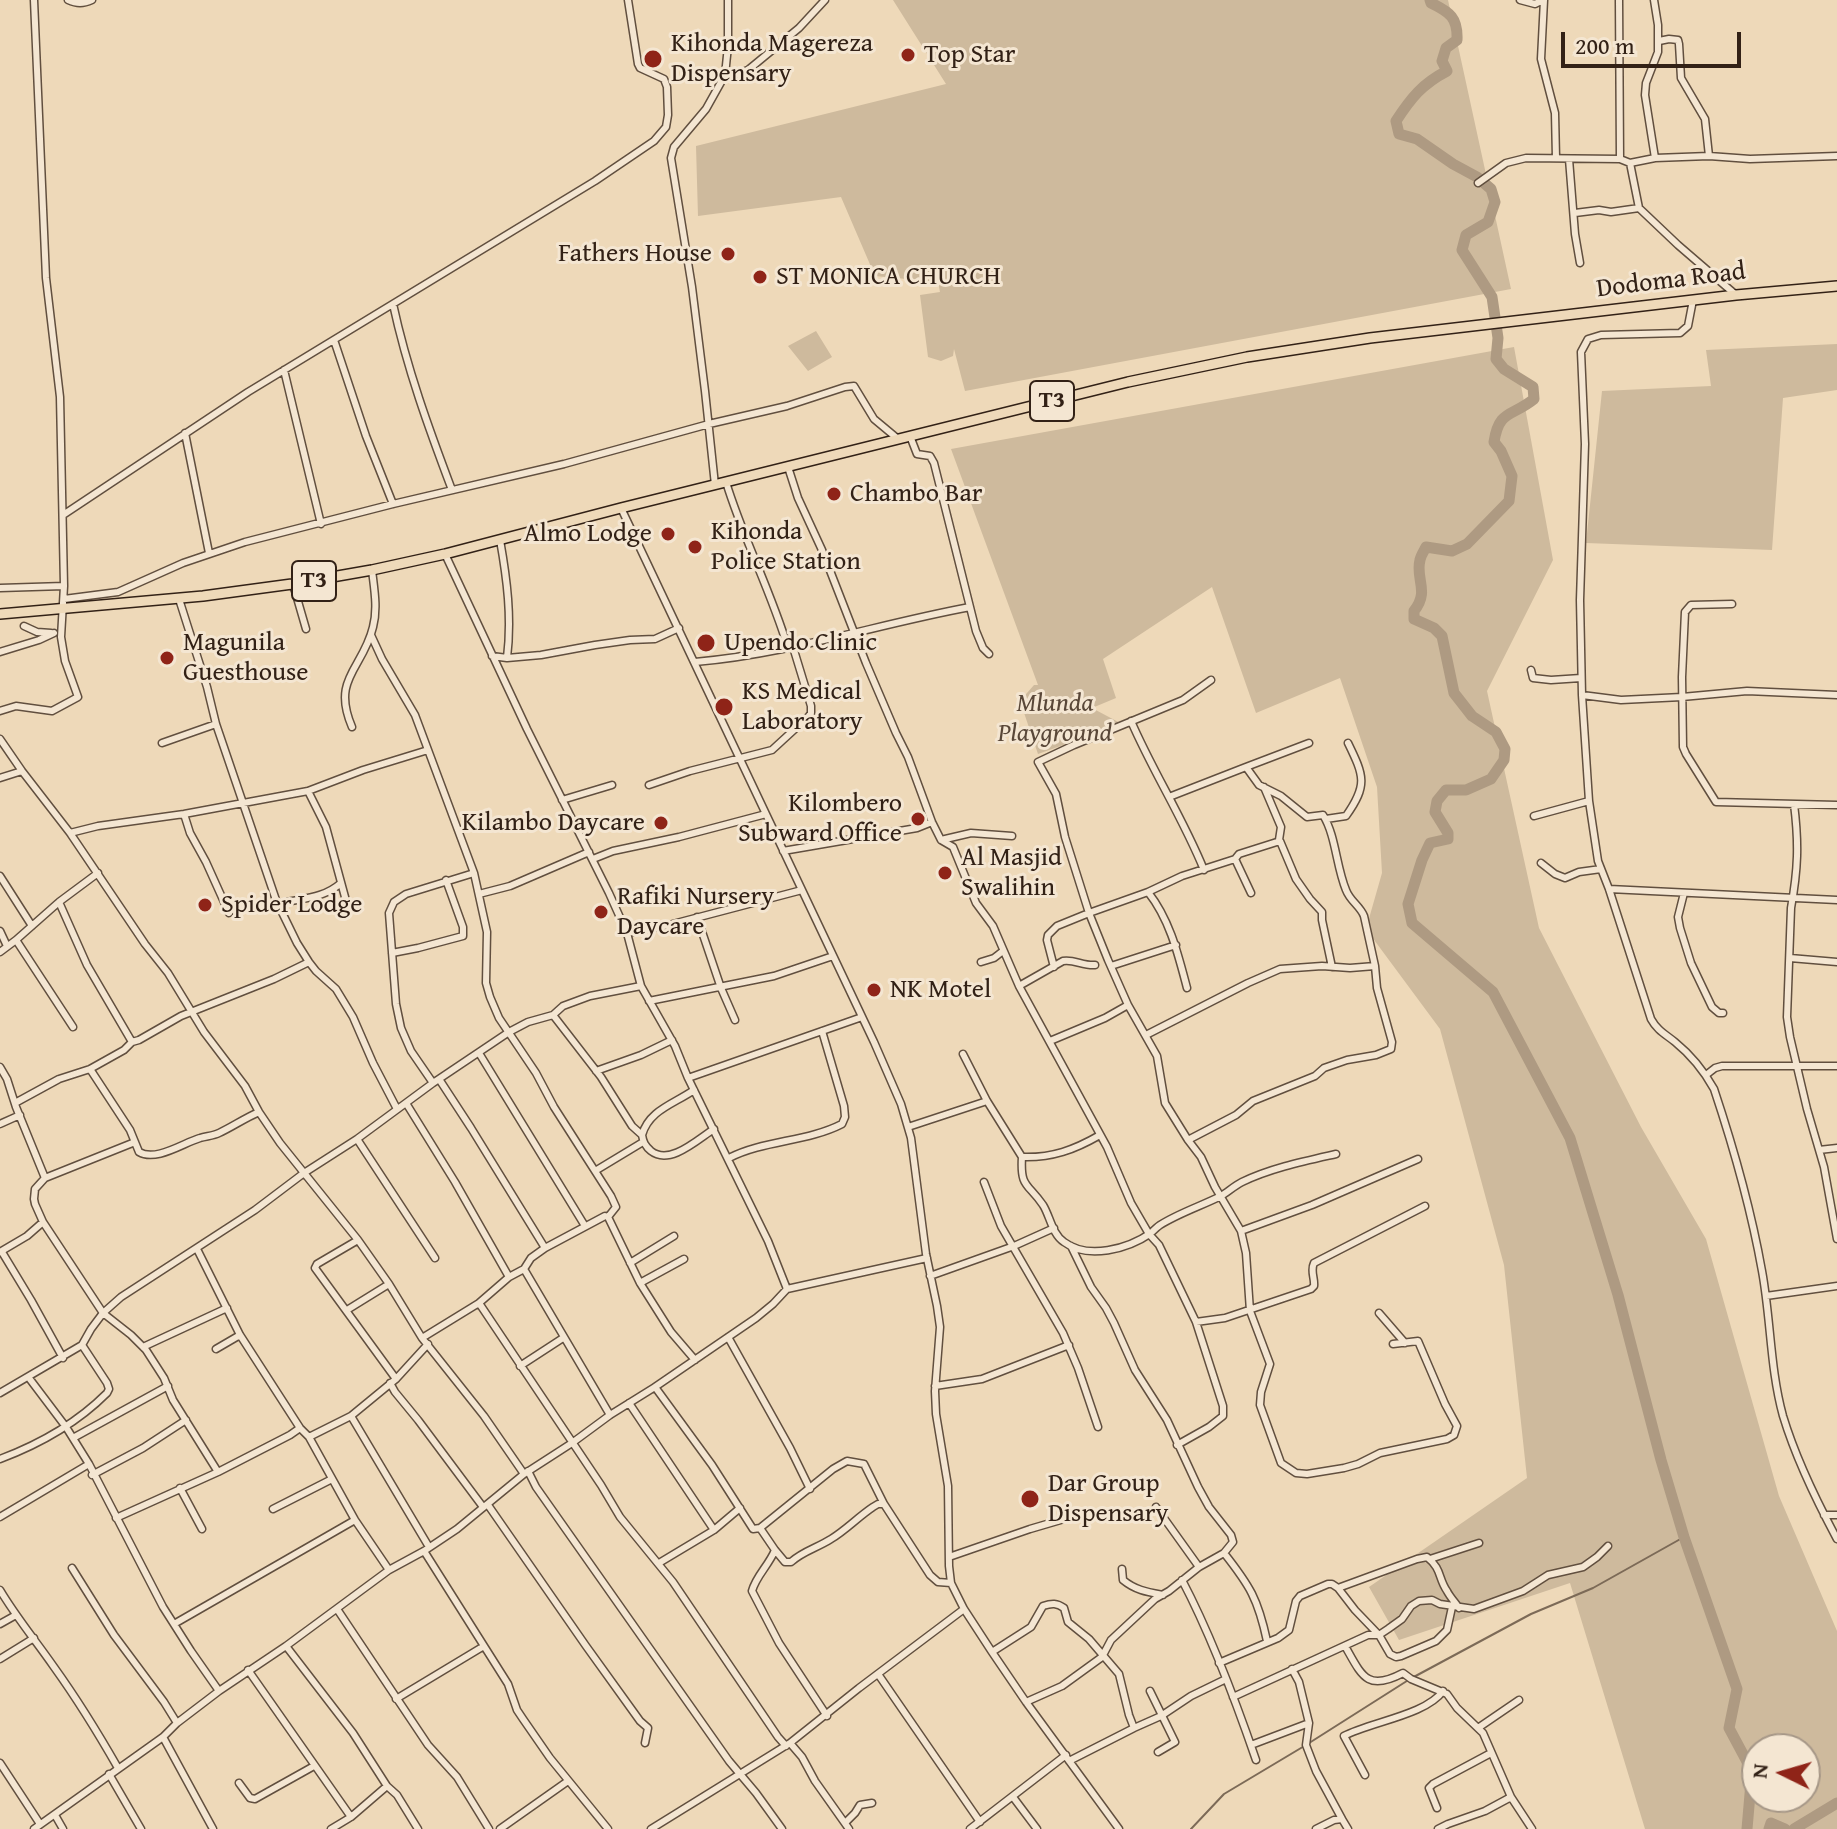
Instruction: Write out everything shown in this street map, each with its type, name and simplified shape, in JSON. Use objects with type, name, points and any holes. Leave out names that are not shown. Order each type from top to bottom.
[{"type":"highway","name":"Dodoma Road","points":[[910,436],[1128,382],[1247,357],[1370,338],[1837,286]]},
{"type":"highway","name":"T3","points":[[0,614],[63,604],[179,599],[372,570],[910,436]]},
{"type":"street","points":[[0,711],[16,706],[52,711],[78,697],[57,633],[64,586],[60,397],[46,278],[34,0]]},
{"type":"street","points":[[68,0],[76,4],[92,0]]},
{"type":"street","points":[[63,515],[284,370],[619,166],[660,136],[666,127],[668,115],[666,81],[638,64],[628,0]]},
{"type":"street","points":[[715,485],[686,246],[671,158],[674,147],[706,109],[725,75],[728,0]]},
{"type":"street","points":[[725,75],[748,70],[799,28],[825,0]]},
{"type":"street","points":[[1520,0],[1535,4],[1544,0],[1541,59],[1555,113],[1556,158]]},
{"type":"street","points":[[1619,0],[1620,159]]},
{"type":"street","points":[[1655,158],[1645,87],[1658,52],[1657,2]]},
{"type":"street","points":[[1659,41],[1678,40],[1681,78],[1705,119],[1709,156]]},
{"type":"street","points":[[1478,183],[1499,167],[1526,158],[1620,159],[1630,163],[1655,158],[1709,156],[1750,159],[1837,156]]},
{"type":"street","points":[[1569,159],[1580,263]]},
{"type":"street","points":[[1630,163],[1639,208],[1736,295]]},
{"type":"street","points":[[1575,213],[1639,208]]},
{"type":"street","points":[[1693,300],[1688,326],[1680,333],[1601,335],[1588,339],[1583,346],[1585,444],[1581,678],[1589,801],[1596,852],[1651,1019],[1657,1030],[1691,1056],[1714,1089],[1744,1186],[1766,1296],[1772,1366],[1784,1418],[1808,1482],[1837,1539]]},
{"type":"street","points":[[393,304],[403,351],[452,490]]},
{"type":"street","points":[[334,340],[393,504]]},
{"type":"street","points":[[284,370],[321,524]]},
{"type":"street","points":[[63,604],[118,592],[209,553],[393,504],[564,464],[854,386],[874,419],[898,439]]},
{"type":"street","points":[[185,433],[209,553]]},
{"type":"street","points":[[910,436],[917,454],[930,456],[934,463],[976,631],[989,654]]},
{"type":"street","points":[[788,467],[932,822],[941,840],[953,847],[971,894],[993,926],[1019,986],[1100,1135],[1131,1203],[1159,1245],[1196,1322],[1223,1406],[1223,1416],[1177,1445]]},
{"type":"street","points":[[649,785],[772,750],[811,713],[807,693],[742,531],[726,482]]},
{"type":"street","points":[[621,508],[862,1017],[908,1127],[940,1327],[936,1414],[948,1486],[951,1583],[964,1609],[1026,1702],[1119,1829]]},
{"type":"street","points":[[500,540],[508,602],[510,639],[507,658]]},
{"type":"street","points":[[445,554],[593,859],[627,933],[641,986],[672,1040],[729,1158],[787,1289]]},
{"type":"street","points":[[352,727],[345,708],[346,686],[371,635],[376,615],[372,570]]},
{"type":"street","points":[[292,584],[306,629]]},
{"type":"street","points":[[0,588],[64,586]]},
{"type":"street","points":[[179,599],[216,724],[278,904],[309,962],[336,989],[353,1017],[397,1109]]},
{"type":"street","points":[[1732,604],[1697,604],[1687,608],[1683,637],[1683,747],[1716,802],[1837,805]]},
{"type":"street","points":[[695,662],[735,658],[833,639],[916,617],[970,607]]},
{"type":"street","points":[[24,626],[37,632],[57,633]]},
{"type":"street","points":[[492,656],[541,655],[618,641],[655,639],[679,628]]},
{"type":"street","points":[[0,652],[57,633]]},
{"type":"street","points":[[371,635],[415,715],[474,873],[487,932],[488,990],[499,1018],[536,1073],[616,1207],[608,1217]]},
{"type":"street","points":[[1531,670],[1533,678],[1581,678]]},
{"type":"street","points":[[1211,680],[1183,700],[1038,762],[1056,794],[1065,837],[1089,913],[1128,1005],[1157,1056],[1165,1103],[1201,1157],[1204,1168],[1241,1231],[1246,1253],[1250,1309],[1270,1364],[1260,1405],[1281,1463],[1296,1473],[1307,1474],[1344,1468],[1380,1453],[1454,1435],[1457,1426],[1421,1345],[1416,1340],[1393,1344]]},
{"type":"street","points":[[1582,695],[1621,700],[1747,691],[1837,695]]},
{"type":"street","points":[[1131,721],[1204,870]]},
{"type":"street","points":[[162,743],[216,724]]},
{"type":"street","points":[[0,739],[168,973],[204,1032],[245,1086],[259,1112],[358,1240],[422,1338],[526,1473],[740,1775],[782,1829]]},
{"type":"street","points":[[1169,797],[1309,743]]},
{"type":"street","points":[[1326,819],[1346,816],[1362,787],[1360,771],[1348,743]]},
{"type":"street","points":[[70,833],[308,791],[428,750]]},
{"type":"street","points":[[1188,1140],[1236,1115],[1253,1101],[1315,1076],[1324,1068],[1391,1049],[1364,916],[1348,895],[1340,875],[1326,819],[1323,815],[1307,817],[1287,800],[1259,785],[1246,767]]},
{"type":"street","points":[[0,778],[22,771]]},
{"type":"street","points":[[562,800],[612,785]]},
{"type":"street","points":[[1264,787],[1279,821],[1279,840]]},
{"type":"street","points":[[308,791],[326,827],[348,908]]},
{"type":"street","points":[[1534,816],[1589,801]]},
{"type":"street","points":[[1794,804],[1798,856],[1791,908],[1787,1017],[1796,1065],[1824,1167],[1837,1239]]},
{"type":"street","points":[[184,814],[190,833],[229,913]]},
{"type":"street","points":[[593,859],[613,851],[766,814]]},
{"type":"street","points":[[783,851],[917,828],[932,822]]},
{"type":"street","points":[[941,840],[971,833],[1012,836]]},
{"type":"street","points":[[1054,967],[1048,935],[1057,926],[1279,840]]},
{"type":"street","points":[[1279,840],[1296,879],[1322,912],[1332,967]]},
{"type":"street","points":[[479,894],[510,886],[589,852]]},
{"type":"street","points":[[1235,859],[1251,893]]},
{"type":"street","points":[[1541,863],[1565,878],[1579,872],[1601,869]]},
{"type":"street","points":[[0,952],[98,873]]},
{"type":"street","points":[[474,873],[406,894],[394,902],[389,913],[396,1004],[401,1028],[411,1051],[471,1128],[545,1248]]},
{"type":"street","points":[[0,876],[32,926]]},
{"type":"street","points":[[392,953],[463,936],[463,927],[446,880]]},
{"type":"street","points":[[278,904],[323,895],[341,883]]},
{"type":"street","points":[[1609,889],[1837,900]]},
{"type":"street","points":[[627,933],[802,890]]},
{"type":"street","points":[[1148,892],[1176,945],[1187,988]]},
{"type":"street","points":[[1684,893],[1678,917],[1688,955],[1712,1007],[1723,1013]]},
{"type":"street","points":[[59,902],[87,965],[132,1042]]},
{"type":"street","points":[[697,917],[735,1020]]},
{"type":"street","points":[[0,931],[7,946]]},
{"type":"street","points":[[16,940],[73,1027]]},
{"type":"street","points":[[1111,966],[1176,945]]},
{"type":"street","points":[[981,962],[1003,951]]},
{"type":"street","points":[[649,1001],[774,976],[833,956]]},
{"type":"street","points":[[1790,958],[1837,962]]},
{"type":"street","points":[[1019,986],[1068,960],[1095,965]]},
{"type":"street","points":[[15,1103],[59,1079],[90,1069],[124,1050],[132,1042],[192,1012],[309,962]]},
{"type":"street","points":[[1146,1035],[1280,969],[1375,966]]},
{"type":"street","points":[[0,1393],[82,1345],[85,1336],[103,1313],[121,1297],[255,1210],[509,1032],[590,996],[641,986]]},
{"type":"street","points":[[1050,1041],[1128,1005]]},
{"type":"street","points":[[553,1015],[618,1102],[648,1149],[656,1155],[674,1154],[714,1129]]},
{"type":"street","points":[[688,1078],[862,1017]]},
{"type":"street","points":[[729,1158],[842,1124],[844,1106],[822,1031]]},
{"type":"street","points":[[596,1071],[672,1040]]},
{"type":"street","points":[[479,1053],[585,1226]]},
{"type":"street","points":[[963,1054],[987,1101],[1022,1157],[1021,1175],[1025,1185],[1043,1204],[1064,1243],[1085,1251],[1107,1252],[1149,1234],[1242,1182],[1336,1154]]},
{"type":"street","points":[[1801,1082],[1810,1065]]},
{"type":"street","points":[[1706,1075],[1722,1066],[1837,1066]]},
{"type":"street","points":[[0,1067],[45,1178]]},
{"type":"street","points":[[90,1069],[125,1121],[143,1155],[217,1134],[259,1112]]},
{"type":"street","points":[[595,1171],[642,1138],[647,1122],[659,1111],[694,1090]]},
{"type":"street","points":[[0,1093],[11,1091]]},
{"type":"street","points":[[908,1127],[987,1101]]},
{"type":"street","points":[[406,1103],[509,1277]]},
{"type":"street","points":[[0,1124],[20,1115]]},
{"type":"street","points":[[1022,1157],[1060,1153],[1077,1148],[1100,1135]]},
{"type":"street","points":[[357,1139],[435,1258]]},
{"type":"street","points":[[135,1142],[45,1178],[35,1189],[34,1199],[43,1222],[103,1313],[143,1347],[218,1472]]},
{"type":"street","points":[[1819,1150],[1837,1148]]},
{"type":"street","points":[[1241,1231],[1312,1205],[1418,1159]]},
{"type":"street","points":[[984,1182],[1001,1226],[1069,1345],[1098,1427]]},
{"type":"street","points":[[1196,1322],[1225,1318],[1311,1289],[1315,1282],[1314,1263],[1425,1206]]},
{"type":"street","points":[[422,1338],[479,1303],[509,1277],[524,1269],[531,1258],[545,1248],[602,1217],[608,1217]]},
{"type":"street","points":[[608,1217],[640,1283],[671,1332],[695,1360]]},
{"type":"street","points":[[43,1222],[1,1252],[63,1358]]},
{"type":"street","points":[[930,1276],[1054,1228]]},
{"type":"street","points":[[630,1263],[674,1236]]},
{"type":"street","points":[[358,1240],[315,1268],[347,1310],[393,1381],[395,1392],[486,1506],[593,1657],[648,1728],[645,1743]]},
{"type":"street","points":[[1026,1702],[1062,1686],[1102,1657],[1111,1640],[1155,1599],[1224,1553],[1232,1545],[1233,1538],[1209,1507],[1167,1420],[1135,1370],[1106,1308],[1091,1287],[1071,1246]]},
{"type":"street","points":[[197,1249],[240,1335],[300,1428],[309,1437],[355,1520],[389,1570]]},
{"type":"street","points":[[0,1763],[37,1827],[163,1737],[248,1670],[286,1646],[389,1570],[457,1529],[526,1473],[766,1311],[787,1289],[927,1258]]},
{"type":"street","points":[[640,1283],[684,1259]]},
{"type":"street","points":[[524,1269],[610,1415]]},
{"type":"street","points":[[347,1310],[389,1284]]},
{"type":"street","points":[[1766,1296],[1837,1286]]},
{"type":"street","points":[[479,1303],[620,1517],[659,1563],[778,1737],[802,1757],[847,1826],[860,1805],[872,1803]]},
{"type":"street","points":[[143,1347],[227,1308]]},
{"type":"street","points":[[1379,1313],[1405,1343]]},
{"type":"street","points":[[216,1349],[240,1335]]},
{"type":"street","points":[[728,1337],[810,1489]]},
{"type":"street","points":[[520,1366],[563,1338]]},
{"type":"street","points":[[309,1437],[351,1416],[393,1381],[428,1344]]},
{"type":"street","points":[[0,1459],[66,1427],[107,1393],[107,1383],[82,1345]]},
{"type":"street","points":[[935,1386],[982,1379],[1069,1345]]},
{"type":"street","points":[[29,1378],[89,1464],[92,1475],[174,1624],[219,1691]]},
{"type":"street","points":[[73,1438],[168,1386]]},
{"type":"street","points":[[655,1387],[712,1465],[753,1529],[760,1528],[843,1462],[862,1463],[884,1504],[930,1575],[938,1582],[951,1583]]},
{"type":"street","points":[[629,1403],[714,1530]]},
{"type":"street","points":[[351,1416],[457,1605],[508,1684],[517,1710],[542,1747],[608,1829]]},
{"type":"street","points":[[92,1475],[143,1448],[186,1420]]},
{"type":"street","points":[[116,1518],[218,1472],[300,1428]]},
{"type":"street","points":[[0,1517],[89,1464]]},
{"type":"street","points":[[273,1509],[332,1479]]},
{"type":"street","points":[[180,1488],[202,1529]]},
{"type":"street","points":[[760,1528],[785,1562],[791,1562],[798,1555],[840,1533],[873,1507],[884,1504]]},
{"type":"street","points":[[1156,1507],[1199,1567]]},
{"type":"street","points":[[659,1563],[714,1530],[740,1508]]},
{"type":"street","points":[[949,1557],[1071,1515]]},
{"type":"street","points":[[1824,1515],[1837,1515]]},
{"type":"street","points":[[174,1624],[355,1520]]},
{"type":"street","points":[[1338,1588],[1417,1559],[1443,1556],[1479,1543]]},
{"type":"street","points":[[1233,1697],[1368,1635],[1379,1635],[1402,1619],[1419,1601],[1432,1600],[1474,1609],[1523,1591],[1548,1575],[1583,1567],[1608,1546]]},
{"type":"street","points":[[775,1550],[754,1582],[752,1591],[779,1643],[827,1716]]},
{"type":"street","points":[[1224,1553],[1252,1590],[1262,1615],[1267,1641]]},
{"type":"street","points":[[1430,1559],[1456,1607]]},
{"type":"street","points":[[72,1568],[114,1635],[177,1723]]},
{"type":"street","points":[[1122,1569],[1123,1580],[1130,1585],[1163,1595]]},
{"type":"street","points":[[1182,1580],[1226,1679],[1256,1760]]},
{"type":"street","points":[[1219,1663],[1278,1638],[1289,1630],[1294,1606],[1300,1596],[1328,1584],[1338,1588],[1379,1635],[1390,1654],[1396,1657],[1436,1641],[1447,1630],[1456,1607]]},
{"type":"street","points":[[0,1590],[91,1721],[118,1768]]},
{"type":"street","points":[[992,1652],[1031,1627],[1041,1608],[1053,1603],[1064,1608],[1068,1622],[1089,1639],[1119,1674],[1134,1728]]},
{"type":"street","points":[[337,1609],[428,1745],[457,1777],[489,1829]]},
{"type":"street","points":[[651,1829],[662,1826],[788,1745],[964,1609]]},
{"type":"street","points":[[0,1624],[16,1615]]},
{"type":"street","points":[[0,1659],[34,1638]]},
{"type":"street","points":[[286,1646],[353,1733],[418,1829]]},
{"type":"street","points":[[396,1699],[484,1646]]},
{"type":"street","points":[[1345,1646],[1364,1677],[1379,1682],[1392,1680],[1403,1673],[1443,1691],[1483,1733],[1511,1797],[1532,1829]]},
{"type":"street","points":[[1292,1669],[1299,1682],[1309,1723],[1306,1745],[1316,1771],[1348,1829]]},
{"type":"street","points":[[248,1670],[351,1817]]},
{"type":"street","points":[[878,1674],[980,1822]]},
{"type":"street","points":[[970,1829],[1068,1758],[1161,1716],[1191,1696],[1226,1679]]},
{"type":"street","points":[[1150,1691],[1175,1742],[1158,1752]]},
{"type":"street","points":[[1365,1775],[1344,1736],[1429,1704],[1437,1700],[1443,1691]]},
{"type":"street","points":[[1478,1728],[1519,1700]]},
{"type":"street","points":[[1251,1745],[1309,1723]]},
{"type":"street","points":[[163,1737],[213,1829]]},
{"type":"street","points":[[1437,1808],[1429,1788],[1491,1753]]},
{"type":"street","points":[[239,1783],[249,1797],[255,1799],[314,1766]]},
{"type":"street","points":[[109,1774],[141,1829]]},
{"type":"street","points":[[500,1829],[568,1781]]},
{"type":"street","points":[[331,1829],[351,1817],[387,1786]]},
{"type":"street","points":[[1013,1797],[1037,1829]]},
{"type":"street","points":[[1438,1829],[1511,1797]]},
{"type":"street","points":[[55,1815],[63,1829]]},
{"type":"street","points":[[1316,1829],[1342,1819]]},
{"type":"green space","points":[[893,0],[1448,0],[1511,289],[965,391],[954,349],[953,356],[941,361],[928,357],[920,295],[940,292],[938,282],[875,276],[841,197],[698,216],[696,146],[946,84]]},
{"type":"green space","points":[[816,331],[832,357],[808,371],[788,346]]},
{"type":"green space","points":[[1837,344],[1837,390],[1783,398],[1772,550],[1586,543],[1602,391],[1711,386],[1706,350]]},
{"type":"green space","name":"Mlunda Playground","points":[[1514,347],[1553,560],[1487,691],[1539,928],[1641,1127],[1706,1239],[1779,1496],[1837,1631],[1837,1829],[1645,1829],[1570,1583],[1399,1640],[1369,1587],[1527,1478],[1504,1265],[1440,1029],[1366,929],[1382,873],[1377,787],[1340,678],[1256,713],[1212,587],[1103,659],[1116,698],[1092,708],[1122,724],[1038,754],[1020,701],[1034,685],[1038,685],[951,449]]},
{"type":"waterway","points":[[1430,0],[1452,17],[1457,40],[1446,48],[1442,61],[1447,71],[1418,92],[1396,121],[1399,134],[1417,139],[1491,189],[1495,202],[1488,222],[1466,235],[1462,250],[1492,297],[1498,338],[1496,359],[1504,369],[1533,387],[1534,399],[1503,419],[1496,431],[1494,442],[1512,476],[1509,501],[1467,544],[1452,551],[1426,547],[1420,560],[1422,591],[1414,619],[1434,628],[1442,636],[1454,693],[1472,716],[1496,732],[1505,749],[1504,760],[1491,779],[1466,790],[1446,790],[1437,801],[1435,812],[1448,833],[1448,839],[1430,843],[1408,904],[1412,923],[1493,992],[1570,1138],[1618,1295],[1684,1537],[1737,1689],[1729,1728],[1752,1771],[1747,1829]]},
{"type":"waterway","points":[[1191,1829],[1224,1794],[1410,1679],[1531,1614],[1593,1588],[1684,1537]]},
{"type":"waterway","points":[[1794,1829],[1837,1803]]},
{"type":"waterway","points":[[1769,1829],[1771,1823],[1785,1829]]},
{"type":"place","name":"Top Star","points":[[908,55]]},
{"type":"place","name":"Kihonda Magereza Dispensary","points":[[653,59]]},
{"type":"place","name":"Fathers House","points":[[728,254]]},
{"type":"place","name":"ST MONICA CHURCH","points":[[760,277]]},
{"type":"place","name":"Chambo Bar","points":[[834,494]]},
{"type":"place","name":"Almo Lodge","points":[[668,534]]},
{"type":"place","name":"Kihonda Police Station","points":[[695,547]]},
{"type":"place","name":"Upendo Clinic","points":[[706,643]]},
{"type":"place","name":"Magunila Guesthouse","points":[[167,658]]},
{"type":"place","name":"KS Medical Laboratory","points":[[724,707]]},
{"type":"place","name":"Kilombero Subward Office","points":[[918,819]]},
{"type":"place","name":"Kilambo Daycare","points":[[661,823]]},
{"type":"place","name":"Al Masjid Swalihin","points":[[945,873]]},
{"type":"place","name":"Spider Lodge","points":[[205,905]]},
{"type":"place","name":"Rafiki Nursery Daycare","points":[[601,912]]},
{"type":"place","name":"NK Motel","points":[[874,990]]},
{"type":"place","name":"Dar Group Dispensary","points":[[1030,1499]]}]
